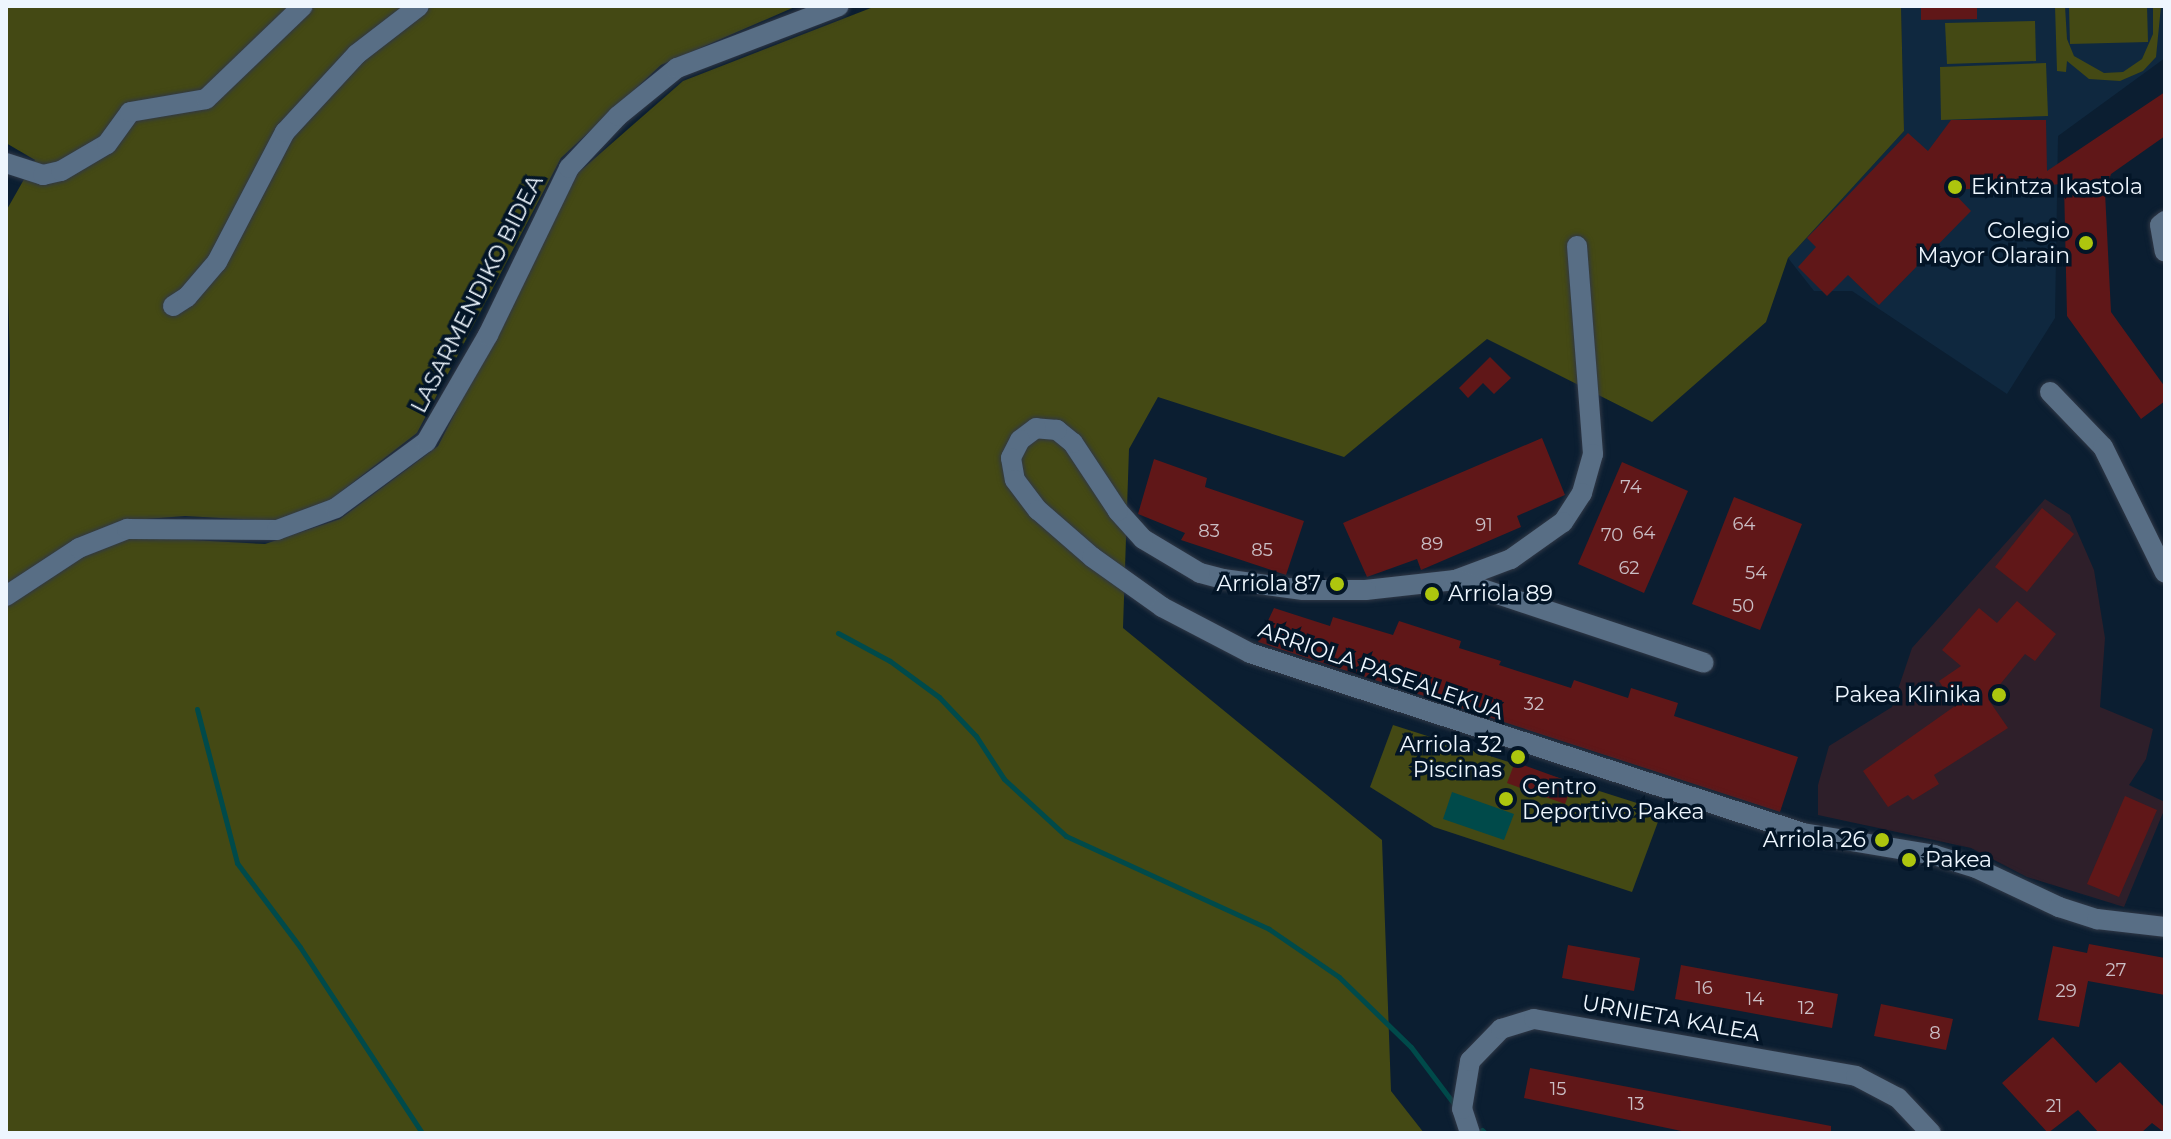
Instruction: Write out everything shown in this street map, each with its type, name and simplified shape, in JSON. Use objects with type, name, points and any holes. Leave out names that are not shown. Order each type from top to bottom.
[{"type":"street","points":[[6,163],[43,175],[61,171],[107,144],[130,112],[206,99],[303,6]]},
{"type":"street","points":[[173,306],[187,297],[217,262],[264,165],[293,122],[357,54],[419,6]]},
{"type":"street","name":"LASARMENDIKO BIDEA","points":[[6,596],[79,548],[127,529],[277,530],[336,508],[426,442],[488,335],[569,168],[618,116],[677,68],[839,6]]},
{"type":"street","points":[[2165,221],[2160,244],[2165,252]]},
{"type":"street","name":"ARRIOLA PASEALEKUA","points":[[1577,246],[1594,418],[1593,454],[1582,493],[1563,522],[1539,543],[1455,580],[1334,591],[1200,573],[1136,532],[1073,443],[1057,430],[1036,428],[1020,440],[1011,458],[1023,492],[1092,557],[1162,607],[1250,653],[1803,833],[1934,855],[1976,868],[2059,907],[2097,919],[2165,927]]},
{"type":"street","points":[[2050,392],[2103,447],[2165,573]]},
{"type":"street","name":"ARRIOLA PASEALEKUA","points":[[1455,580],[1704,663]]},
{"type":"street","name":"URNIETA KALEA","points":[[1470,1133],[1462,1109],[1470,1061],[1501,1029],[1534,1019],[1856,1076],[1898,1098],[1931,1133]]},
{"type":"shaded area","points":[[6,6],[797,6],[661,65],[561,158],[417,433],[325,504],[273,521],[185,516],[120,521],[6,584],[10,363],[6,211],[35,160],[6,143]]},
{"type":"shaded area","points":[[876,6],[1901,6],[1904,131],[1788,258],[1766,322],[1652,422],[1487,339],[1344,457],[1158,397],[1129,449],[1123,628],[1382,840],[1391,1091],[1424,1133],[6,1133],[6,605],[77,557],[109,543],[136,537],[265,544],[340,519],[438,446],[578,173],[683,81]]},
{"type":"shaded area","name":"Ekintza Ikastola","points":[[1901,6],[2165,6],[2165,58],[2058,136],[2055,318],[2007,394],[1852,291],[1814,291],[1788,258],[1904,131]]},
{"type":"shaded area","points":[[2055,6],[2065,6],[2067,39],[2074,56],[2104,73],[2123,72],[2142,59],[2153,34],[2153,6],[2161,6],[2156,57],[2143,71],[2120,81],[2089,79],[2067,61],[2066,72],[2057,71]]},
{"type":"shaded area","points":[[2069,6],[2147,6],[2148,42],[2070,44]]},
{"type":"shaded area","points":[[2035,21],[2036,61],[1947,64],[1945,23]]},
{"type":"shaded area","points":[[2046,63],[2048,116],[1941,120],[1940,67]]},
{"type":"shaded area","name":"Pakea Klinika","points":[[2045,499],[2070,515],[2094,570],[2105,638],[2100,707],[2153,729],[2146,759],[2129,785],[2165,802],[2165,808],[2124,907],[2027,877],[1971,848],[1818,815],[1818,785],[1829,746],[1892,707],[1912,648]]},
{"type":"shaded area","name":"Centro Deportivo Pakea","points":[[1393,725],[1662,811],[1632,892],[1434,827],[1370,787]]},
{"type":"shaded area","points":[[1452,792],[1514,814],[1504,840],[1443,819]]},
{"type":"building","points":[[1921,6],[1977,6],[1977,19],[1921,20]]},
{"type":"building","points":[[2165,92],[2165,136],[2111,174],[2105,192],[2111,312],[2165,387],[2165,401],[2141,419],[2067,316],[2064,184],[1951,190],[1971,211],[1879,305],[1848,275],[1827,296],[1798,267],[1816,247],[1807,238],[1908,133],[1928,151],[1951,120],[2046,120],[2047,171]]},
{"type":"building","points":[[1490,357],[1511,378],[1494,394],[1483,383],[1468,398],[1459,388]]},
{"type":"building","points":[[1542,438],[1565,495],[1517,516],[1521,527],[1421,570],[1417,559],[1367,577],[1343,523]]},
{"type":"building","points":[[1154,459],[1207,478],[1205,487],[1304,521],[1286,575],[1181,540],[1185,533],[1138,514]]},
{"type":"building","points":[[1622,462],[1688,491],[1644,593],[1578,564]]},
{"type":"building","points":[[1734,497],[1802,524],[1760,630],[1692,604]]},
{"type":"building","points":[[2042,508],[2074,534],[2027,592],[1995,567]]},
{"type":"building","points":[[2017,601],[2056,634],[2035,661],[2025,654],[1988,699],[2008,728],[1934,775],[1939,784],[1913,800],[1908,795],[1888,807],[1863,771],[1955,706],[1939,681],[1961,666],[1942,650],[1979,608],[1997,623]]},
{"type":"building","points":[[1274,608],[1330,626],[1333,617],[1393,635],[1399,621],[1461,641],[1459,648],[1501,661],[1499,665],[1571,688],[1574,680],[1628,698],[1631,688],[1678,703],[1674,716],[1798,757],[1780,812],[1258,642]]},
{"type":"building","points":[[1515,762],[1573,783],[1565,804],[1507,783]]},
{"type":"building","points":[[2125,796],[2157,810],[2119,897],[2087,884]]},
{"type":"building","points":[[2089,944],[2165,958],[2165,995],[2088,981],[2079,1027],[2038,1020],[2053,946],[2087,953]]},
{"type":"building","points":[[1568,945],[1640,958],[1634,991],[1562,978]]},
{"type":"building","points":[[1681,965],[1838,994],[1832,1028],[1675,999]]},
{"type":"building","points":[[1881,1004],[1953,1019],[1946,1050],[1874,1036]]},
{"type":"building","points":[[2053,1037],[2096,1083],[2120,1062],[2165,1108],[2165,1133],[2152,1123],[2141,1133],[2099,1133],[2078,1110],[2048,1133],[2002,1083]]},
{"type":"building","points":[[1530,1068],[1831,1126],[1831,1133],[1691,1133],[1524,1098]]},
{"type":"waterway","points":[[838,633],[890,661],[939,697],[976,736],[1004,779],[1066,836],[1269,929],[1339,977],[1411,1047],[1455,1105]]},
{"type":"waterway","points":[[197,709],[237,863],[300,947],[422,1133]]},
{"type":"waterway","points":[[1482,1130],[1485,1133]]},
{"type":"place","name":"Ekintza Ikastola","points":[[1955,187]]},
{"type":"place","name":"Colegio Mayor Olarain","points":[[2086,243]]},
{"type":"place","name":"Arriola 87","points":[[1337,584]]},
{"type":"place","name":"Arriola 89","points":[[1432,594]]},
{"type":"place","name":"Pakea Klinika","points":[[1999,695]]},
{"type":"place","name":"Arriola 32 Piscinas","points":[[1518,757]]},
{"type":"place","name":"Centro Deportivo Pakea","points":[[1506,799]]},
{"type":"place","name":"Arriola 26","points":[[1882,840]]},
{"type":"place","name":"Pakea","points":[[1909,860]]}]
